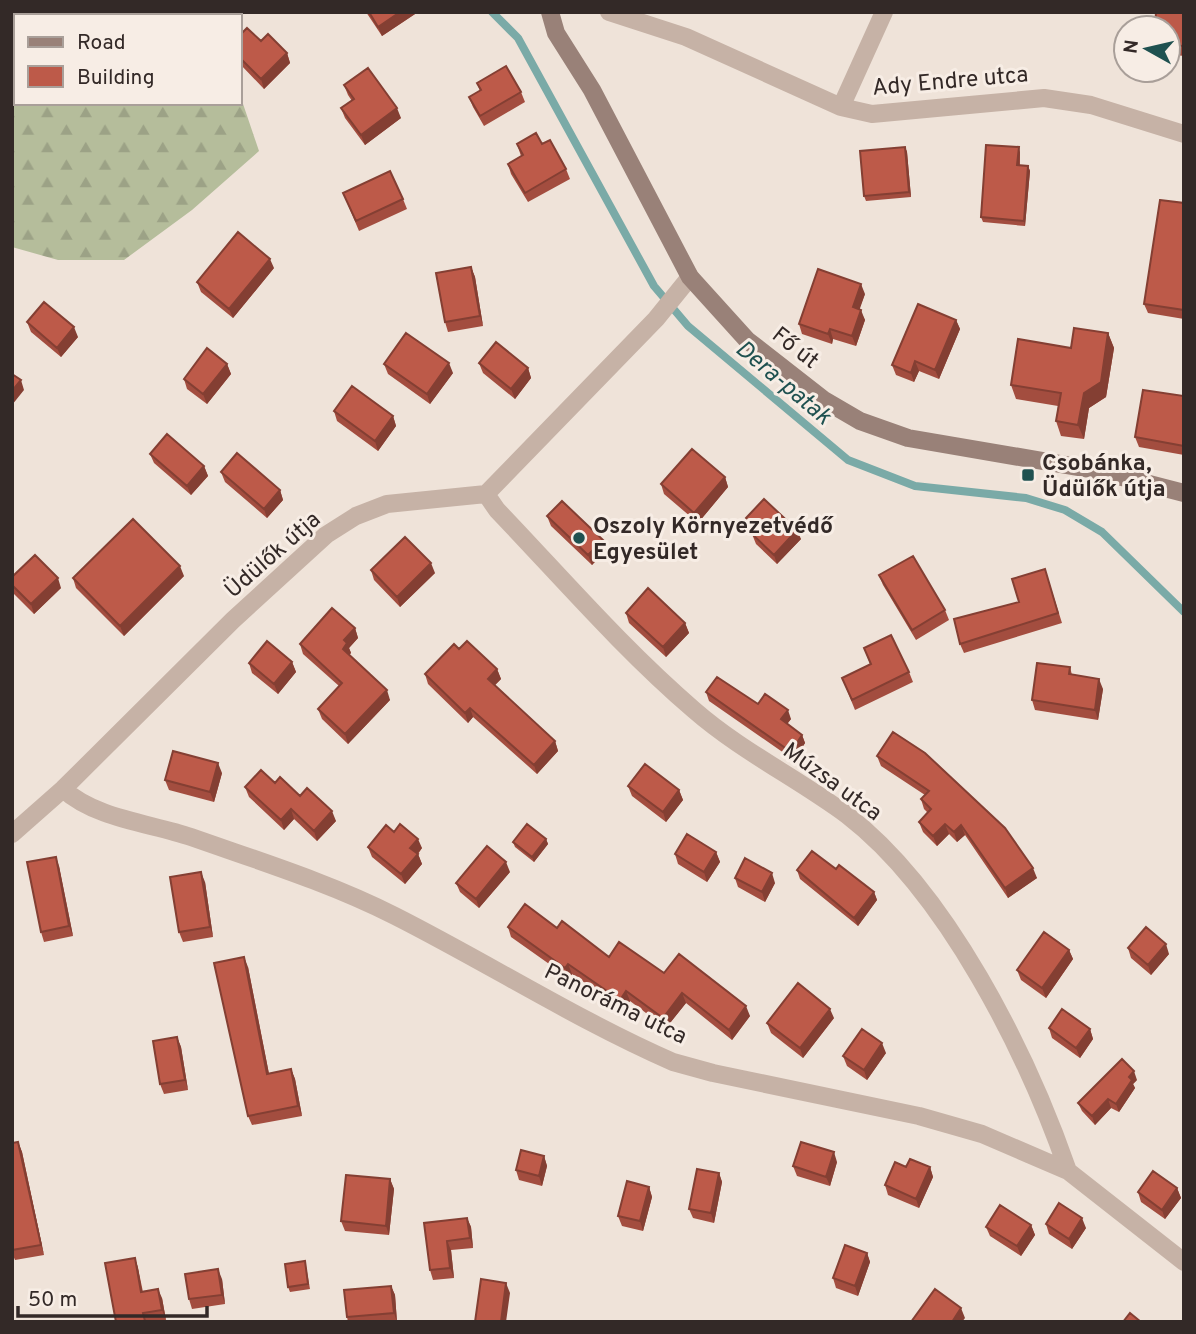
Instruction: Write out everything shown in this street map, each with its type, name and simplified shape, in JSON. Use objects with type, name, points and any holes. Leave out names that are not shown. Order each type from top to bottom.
[{"type":"main road","name":"Fő út","points":[[550,12],[556,33],[592,90],[684,284],[747,340],[824,400],[860,421],[908,438],[1095,470],[1184,493]]},
{"type":"street","name":"Ady Endre utca","points":[[609,12],[686,37],[841,107],[872,114],[1044,98],[1091,105],[1184,134]]},
{"type":"street","points":[[841,107],[884,12]]},
{"type":"street","points":[[486,494],[656,319],[684,284]]},
{"type":"street","name":"Üdülők útja","points":[[12,834],[63,789],[233,620],[326,535],[356,516],[387,504],[486,494]]},
{"type":"street","name":"Múzsa utca","points":[[486,494],[497,510],[614,636],[695,711],[766,764],[848,816],[903,868],[964,952],[977,975],[1050,1119],[1068,1171]]},
{"type":"street","name":"Panoráma utca","points":[[63,789],[77,801],[93,809],[152,824],[270,865],[392,915],[673,1062],[713,1073],[919,1116],[982,1134],[1068,1171],[1184,1262]]},
{"type":"green space","points":[[12,12],[165,12],[167,14],[14,14],[14,105],[242,105],[242,101],[259,151],[192,210],[124,260],[58,260],[12,247]]},
{"type":"building","points":[[369,12],[400,12],[378,27]]},
{"type":"building","points":[[1184,12],[1184,46],[1182,14],[1156,14]]},
{"type":"building","points":[[247,28],[261,41],[268,34],[287,53],[261,79],[242,60],[242,33]]},
{"type":"building","points":[[506,66],[521,92],[480,116],[469,97],[481,90],[477,83]]},
{"type":"building","points":[[368,68],[397,108],[361,135],[341,108],[354,99],[344,85]]},
{"type":"building","points":[[536,133],[542,144],[550,140],[566,169],[525,193],[508,164],[523,155],[517,144]]},
{"type":"building","points":[[986,145],[1019,147],[1017,165],[1028,166],[1024,221],[981,217]]},
{"type":"building","points":[[905,147],[909,192],[864,196],[860,151]]},
{"type":"building","points":[[390,171],[403,199],[356,221],[343,193]]},
{"type":"building","points":[[1160,200],[1184,203],[1184,310],[1144,304]]},
{"type":"building","points":[[238,232],[270,259],[229,309],[197,282]]},
{"type":"building","points":[[471,267],[480,316],[445,322],[436,273]]},
{"type":"building","points":[[818,269],[861,284],[853,307],[861,310],[852,336],[830,329],[828,334],[799,324]]},
{"type":"building","points":[[44,302],[74,327],[57,348],[27,322]]},
{"type":"building","points":[[918,304],[956,320],[935,370],[915,361],[911,373],[892,365]]},
{"type":"building","points":[[1074,328],[1108,333],[1101,382],[1084,393],[1078,425],[1056,421],[1061,393],[1011,385],[1018,339],[1071,348]]},
{"type":"building","points":[[406,333],[449,363],[427,394],[384,364]]},
{"type":"building","points":[[496,342],[528,368],[511,389],[479,363]]},
{"type":"building","points":[[207,348],[227,364],[203,394],[184,379]]},
{"type":"building","points":[[12,374],[21,380],[12,391]]},
{"type":"building","points":[[352,386],[393,416],[375,441],[334,411]]},
{"type":"building","points":[[1143,390],[1184,396],[1184,446],[1135,437]]},
{"type":"building","points":[[167,434],[204,466],[187,486],[150,454]]},
{"type":"building","points":[[692,449],[725,477],[694,513],[661,484]]},
{"type":"building","points":[[237,453],[280,490],[264,509],[221,472]]},
{"type":"building","points":[[764,499],[797,530],[774,555],[752,534],[757,529],[746,518]]},
{"type":"building","name":"Oszoly Környezetvédő Egyesület","points":[[562,501],[603,540],[588,555],[547,516]]},
{"type":"building","points":[[133,519],[180,566],[120,626],[73,578]]},
{"type":"building","points":[[405,537],[431,563],[397,597],[371,570]]},
{"type":"building","points":[[35,555],[58,578],[31,604],[12,585],[12,577]]},
{"type":"building","points":[[913,556],[945,610],[912,630],[879,575]]},
{"type":"building","points":[[1045,569],[1058,613],[960,644],[954,619],[1019,602],[1012,579]]},
{"type":"building","points":[[648,588],[685,623],[663,647],[626,613]]},
{"type":"building","points":[[332,608],[355,628],[344,640],[347,643],[343,649],[387,690],[345,734],[318,709],[342,683],[300,644]]},
{"type":"building","points":[[891,635],[909,672],[852,700],[842,678],[871,664],[864,648]]},
{"type":"building","points":[[267,641],[292,662],[274,684],[249,663]]},
{"type":"building","points":[[467,641],[497,669],[488,679],[555,741],[534,765],[470,708],[465,713],[425,674],[454,644],[459,649]]},
{"type":"building","points":[[1037,663],[1070,667],[1069,674],[1099,679],[1095,710],[1032,700]]},
{"type":"building","points":[[717,677],[758,704],[765,694],[788,710],[781,719],[802,735],[791,752],[706,692]]},
{"type":"building","points":[[893,732],[925,753],[1005,828],[1033,868],[1005,888],[961,825],[954,832],[945,824],[933,836],[919,822],[931,809],[921,799],[929,791],[877,756]]},
{"type":"building","points":[[173,751],[218,763],[210,792],[165,780]]},
{"type":"building","points":[[645,764],[679,790],[663,812],[628,786]]},
{"type":"building","points":[[261,770],[275,783],[280,777],[300,796],[307,788],[332,811],[314,831],[291,809],[281,820],[245,787]]},
{"type":"building","points":[[400,824],[418,839],[410,848],[418,854],[401,874],[368,847],[386,825],[394,832]]},
{"type":"building","points":[[527,824],[546,839],[532,857],[513,842]]},
{"type":"building","points":[[687,834],[716,852],[704,872],[675,854]]},
{"type":"building","points":[[487,846],[506,862],[476,899],[456,883]]},
{"type":"building","points":[[812,851],[836,869],[839,865],[874,892],[854,918],[797,870]]},
{"type":"building","points":[[56,857],[69,926],[41,932],[27,862]]},
{"type":"building","points":[[745,858],[772,873],[762,892],[735,878]]},
{"type":"building","points":[[201,872],[210,927],[179,932],[170,877]]},
{"type":"building","points":[[525,904],[557,928],[562,921],[609,957],[619,942],[664,973],[679,954],[746,1006],[729,1030],[682,993],[663,1018],[626,991],[620,1000],[568,964],[565,968],[508,927]]},
{"type":"building","points":[[1146,927],[1166,944],[1148,965],[1128,948]]},
{"type":"building","points":[[1044,932],[1069,950],[1042,988],[1017,970]]},
{"type":"building","points":[[244,957],[267,1074],[291,1069],[298,1106],[248,1116],[214,963]]},
{"type":"building","points":[[798,983],[830,1009],[800,1048],[767,1023]]},
{"type":"building","points":[[1062,1009],[1090,1029],[1076,1048],[1049,1028]]},
{"type":"building","points":[[862,1029],[882,1043],[864,1070],[843,1056]]},
{"type":"building","points":[[177,1037],[185,1080],[160,1084],[153,1041]]},
{"type":"building","points":[[1122,1059],[1134,1071],[1129,1077],[1132,1080],[1116,1104],[1108,1099],[1092,1116],[1078,1103]]},
{"type":"building","points":[[18,1142],[41,1245],[12,1250],[12,1143]]},
{"type":"building","points":[[801,1142],[834,1152],[826,1177],[793,1166]]},
{"type":"building","points":[[521,1150],[544,1156],[539,1176],[516,1170]]},
{"type":"building","points":[[910,1159],[930,1167],[916,1199],[885,1185],[895,1162],[906,1167]]},
{"type":"building","points":[[697,1169],[719,1173],[711,1213],[689,1209]]},
{"type":"building","points":[[1153,1171],[1177,1188],[1162,1210],[1138,1192]]},
{"type":"building","points":[[346,1175],[390,1179],[386,1226],[341,1221]]},
{"type":"building","points":[[627,1181],[649,1187],[640,1221],[618,1216]]},
{"type":"building","points":[[1059,1203],[1082,1218],[1069,1239],[1046,1224]]},
{"type":"building","points":[[1000,1205],[1031,1225],[1017,1246],[986,1227]]},
{"type":"building","points":[[467,1218],[470,1238],[447,1241],[450,1268],[430,1270],[424,1223]]},
{"type":"building","points":[[845,1245],[867,1253],[855,1286],[833,1278]]},
{"type":"building","points":[[135,1258],[141,1292],[158,1289],[162,1310],[143,1313],[145,1321],[116,1322],[105,1263]]},
{"type":"building","points":[[305,1261],[308,1284],[288,1287],[285,1264]]},
{"type":"building","points":[[218,1269],[222,1295],[189,1299],[185,1274]]},
{"type":"building","points":[[481,1279],[506,1283],[501,1322],[475,1322]]},
{"type":"building","points":[[391,1286],[394,1313],[347,1317],[344,1290]]},
{"type":"building","points":[[935,1289],[961,1308],[952,1322],[911,1322]]},
{"type":"building","points":[[1130,1313],[1141,1322],[1123,1322]]},
{"type":"waterway","name":"Dera-patak","points":[[492,12],[518,38],[654,286],[688,326],[848,460],[915,486],[1026,498],[1065,510],[1102,532],[1184,612]]},
{"type":"place","name":"Csobánka, Üdülők útja","points":[[1028,475]]},
{"type":"place","name":"Oszoly Környezetvédő Egyesület","points":[[579,538]]}]
